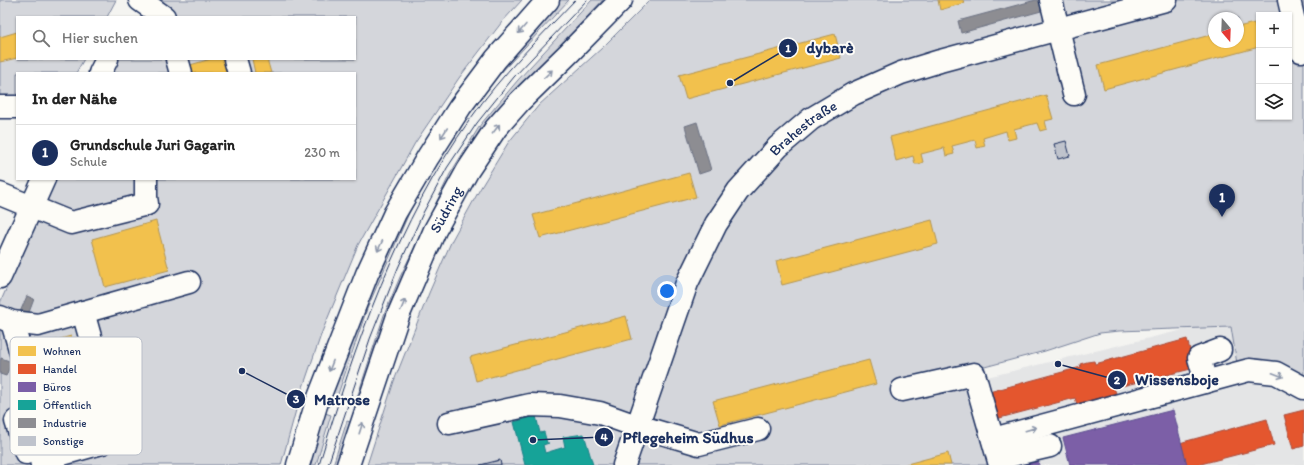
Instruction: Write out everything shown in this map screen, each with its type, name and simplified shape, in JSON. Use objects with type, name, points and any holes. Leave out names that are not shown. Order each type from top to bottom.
[{"type":"main road","points":[[132,16],[140,0],[163,16]]},
{"type":"main road","points":[[298,465],[316,405],[366,274],[395,213],[460,107],[496,59],[548,0]]},
{"type":"main road","name":"Südring","points":[[348,465],[398,316],[436,230],[468,170],[496,128],[520,101],[621,0]]},
{"type":"main road","points":[[1051,0],[1074,94]]},
{"type":"main road","name":"Brahestraße","points":[[624,465],[687,283],[716,224],[738,191],[778,147],[812,119],[882,75],[940,61],[1166,0]]},
{"type":"main road","points":[[1289,0],[1301,51]]},
{"type":"main road","points":[[100,72],[106,60]]},
{"type":"main road","points":[[177,60],[181,72]]},
{"type":"main road","points":[[236,60],[239,72]]},
{"type":"main road","points":[[0,108],[16,108]]},
{"type":"main road","points":[[0,277],[44,180]]},
{"type":"main road","points":[[0,194],[71,223],[147,204],[146,180]]},
{"type":"main road","points":[[12,337],[6,320],[38,325],[189,282]]},
{"type":"main road","points":[[83,312],[90,337]]},
{"type":"main road","points":[[1206,382],[1198,358],[1220,350]]},
{"type":"main road","points":[[997,454],[1206,382],[1249,370],[1276,373],[1304,388]]},
{"type":"main road","points":[[902,390],[974,374],[997,454]]},
{"type":"main road","points":[[449,423],[530,405],[537,405],[560,406],[600,413],[699,444],[758,429]]},
{"type":"main road","points":[[997,454],[1050,446]]},
{"type":"main road","points":[[34,459],[41,460],[60,455]]},
{"type":"shaded area","points":[[0,0],[116,0],[108,16],[16,16],[16,60],[83,60],[77,72],[16,72],[16,98],[0,97]]},
{"type":"shaded area","points":[[156,0],[522,0],[502,22],[459,78],[415,143],[358,245],[322,332],[299,399],[281,465],[0,465],[0,303],[55,180],[356,180],[356,72],[111,72],[118,60],[356,60],[356,16],[146,16]]},
{"type":"shaded area","points":[[559,0],[569,0],[495,79],[517,49]]},
{"type":"shaded area","points":[[592,0],[603,0],[498,114],[360,409],[354,407],[384,315],[400,277],[450,174],[481,124],[518,80]]},
{"type":"shaded area","points":[[650,0],[1304,0],[1304,381],[1238,370],[1231,327],[1119,331],[1100,333],[1045,351],[977,369],[991,463],[985,465],[367,465],[394,381],[452,240],[480,189],[508,143],[539,105],[602,48]]},
{"type":"shaded area","points":[[440,156],[409,213],[367,309],[336,400],[329,398],[364,306],[408,210]]},
{"type":"shaded area","points":[[1231,327],[1304,381],[1304,465],[1004,465],[983,378],[1191,328]]},
{"type":"shaded area","points":[[325,413],[331,415],[316,465],[310,465]]},
{"type":"shaded area","points":[[347,421],[355,424],[343,465],[333,465]]},
{"type":"building: Wohnen","points":[[938,0],[963,0],[964,3],[940,10]]},
{"type":"building: Wohnen","points":[[1254,23],[1256,31],[1256,48],[1104,89],[1098,65],[1208,36],[1208,48],[1244,48],[1244,26]]},
{"type":"building: Wohnen","points":[[16,32],[16,58],[0,62],[0,37]]},
{"type":"building: Wohnen","points":[[835,34],[841,58],[686,99],[679,75]]},
{"type":"building: Wohnen","points":[[208,60],[228,60],[234,72],[189,72],[190,65]]},
{"type":"building: Wohnen","points":[[252,60],[267,60],[271,72],[255,72]]},
{"type":"building: Wohnen","points":[[1046,95],[1053,119],[1045,121],[1047,129],[1040,131],[1037,123],[1014,129],[1016,138],[1008,140],[1006,131],[983,138],[985,146],[977,148],[975,140],[952,146],[954,154],[946,156],[944,148],[921,154],[923,162],[919,164],[915,164],[913,156],[896,161],[890,137]]},
{"type":"building: Wohnen","points":[[689,173],[696,197],[540,238],[533,215]]},
{"type":"building: Wohnen","points":[[932,220],[938,244],[782,285],[776,261]]},
{"type":"building: Wohnen","points":[[156,221],[169,270],[105,287],[92,239]]},
{"type":"building: Wohnen","points":[[626,316],[632,339],[476,381],[470,357]]},
{"type":"building: Wohnen","points":[[869,360],[876,384],[720,425],[713,401]]},
{"type":"building: Wohnen","points":[[948,453],[951,465],[903,465]]},
{"type":"building: Handel","points":[[1187,339],[1195,368],[1114,388],[1116,393],[1077,404],[1075,398],[996,419],[989,392],[1081,367],[1080,364],[1087,362],[1094,361],[1095,364]]},
{"type":"building: Handel","points":[[1304,410],[1304,446],[1293,449],[1284,415]]},
{"type":"building: Handel","points":[[1267,419],[1274,445],[1197,465],[1187,465],[1181,443]]},
{"type":"building: Büros","points":[[1173,410],[1187,465],[1070,465],[1063,438]]},
{"type":"building: Büros","points":[[1038,459],[1039,465],[1017,465]]},
{"type":"building: Öffentlich","points":[[536,416],[540,433],[544,432],[547,443],[549,443],[543,445],[545,453],[565,447],[563,437],[584,434],[593,465],[525,465],[514,422]]},
{"type":"building: Industrie","points":[[1036,0],[1042,0],[1045,10],[961,33],[958,21]]},
{"type":"building: Industrie","points":[[697,122],[711,170],[699,174],[685,126]]},
{"type":"building: Industrie","points":[[27,296],[34,299],[28,315],[20,312]]},
{"type":"building: Industrie","points":[[1,358],[10,361],[10,367],[6,376],[0,374]]},
{"type":"building: Sonstige","points":[[1066,141],[1070,156],[1058,159],[1054,144]]},
{"type":"building: Sonstige","points":[[500,460],[501,465],[480,465]]},
{"type":"tram line","points":[[319,465],[364,329],[400,241],[422,198],[445,157],[483,102],[521,57],[575,0]]},
{"type":"tram line","points":[[328,465],[370,339],[398,268],[423,213],[447,168],[477,123],[514,77],[587,0]]},
{"type":"place","name":"dybarè","points":[[730,83]]},
{"type":"place","name":"Grundschule Juri Gagarin","points":[[1222,217]]},
{"type":"place","name":"Wissensboje","points":[[1058,364]]},
{"type":"place","name":"Matrose","points":[[242,371]]},
{"type":"place","name":"Pflegeheim Südhus","points":[[533,440]]}]
